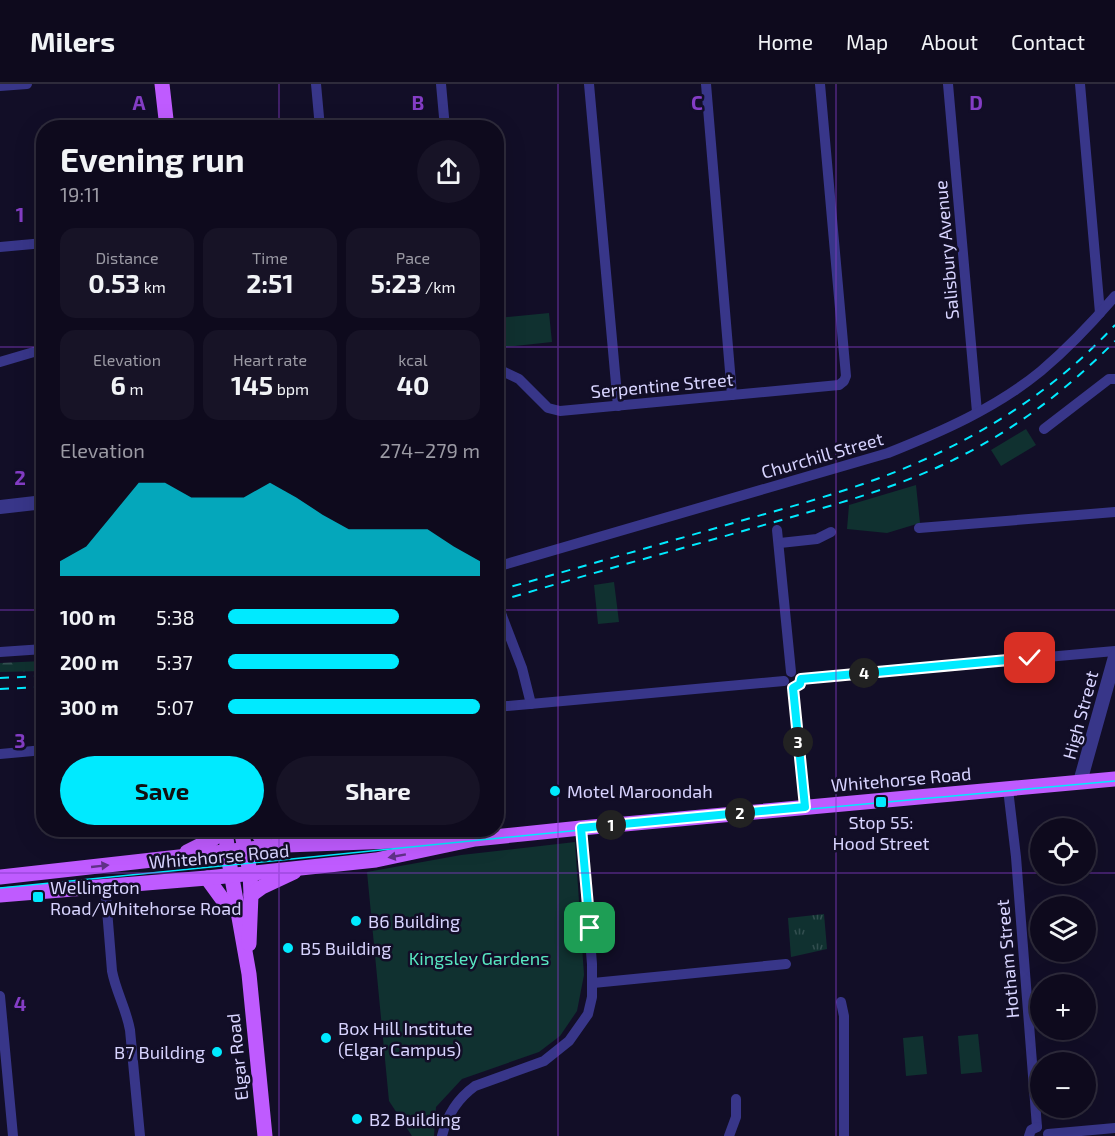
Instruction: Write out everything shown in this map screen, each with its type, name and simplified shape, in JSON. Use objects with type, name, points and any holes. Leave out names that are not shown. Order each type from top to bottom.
[{"type":"main road","points":[[162,84],[166,120]]},
{"type":"main road","name":"Whitehorse Road","points":[[504,836],[1115,779]]},
{"type":"main road","points":[[179,856],[215,837]]},
{"type":"main road","name":"Elgar Road","points":[[225,837],[249,974],[265,1136]]},
{"type":"main road","name":"Elgar Road","points":[[243,837],[250,873],[251,895],[249,974]]},
{"type":"main road","points":[[261,837],[267,847]]},
{"type":"main road","name":"Whitehorse Road","points":[[0,876],[267,847],[333,842],[494,837]]},
{"type":"main road","name":"Whitehorse Road","points":[[0,895],[207,878],[376,860],[475,839]]},
{"type":"main road","points":[[251,895],[262,887],[305,867]]},
{"type":"main road","points":[[207,878],[223,900],[237,912]]},
{"type":"street","points":[[0,86],[25,84]]},
{"type":"street","points":[[316,84],[319,120]]},
{"type":"street","points":[[441,84],[444,120]]},
{"type":"street","points":[[589,84],[618,406]]},
{"type":"street","points":[[706,84],[732,395]]},
{"type":"street","name":"Serpentine Street","points":[[504,372],[519,380],[548,408],[560,411],[839,385],[844,381],[845,364],[820,84]]},
{"type":"street","name":"Salisbury Avenue","points":[[948,84],[977,412]]},
{"type":"street","points":[[1080,84],[1100,313]]},
{"type":"street","points":[[0,247],[36,244]]},
{"type":"street","name":"Churchill Street","points":[[504,565],[888,453],[935,434],[1007,395],[1040,372],[1072,343],[1115,296]]},
{"type":"street","points":[[0,362],[36,351]]},
{"type":"street","points":[[1044,429],[1109,379],[1115,379]]},
{"type":"street","points":[[0,507],[36,503]]},
{"type":"street","points":[[919,528],[1115,512]]},
{"type":"street","points":[[777,530],[780,543],[788,676],[786,686],[793,688],[800,684],[801,679]]},
{"type":"street","points":[[780,543],[817,539],[831,532]]},
{"type":"street","points":[[504,621],[522,668],[531,704]]},
{"type":"street","points":[[0,652],[36,649]]},
{"type":"street","points":[[801,679],[1115,651]]},
{"type":"street","name":"High Street","points":[[1080,782],[1115,657]]},
{"type":"street","points":[[504,706],[788,676],[797,673],[801,679]]},
{"type":"street","points":[[793,688],[805,807]]},
{"type":"street","points":[[0,754],[36,751]]},
{"type":"street","name":"Hotham Street","points":[[1008,789],[1037,1127]]},
{"type":"street","points":[[442,1136],[449,1115],[456,1103],[467,1092],[475,1086],[544,1061],[569,1041],[588,1014],[593,983],[581,828]]},
{"type":"street","points":[[105,885],[112,971],[127,1013],[130,1030],[140,1136]]},
{"type":"street","points":[[593,983],[786,964]]},
{"type":"street","points":[[0,996],[13,1136]]},
{"type":"street","points":[[841,1002],[844,1016],[844,1136]]},
{"type":"street","points":[[729,1136],[736,1117],[736,1099]]},
{"type":"street","points":[[1029,1136],[1031,1130],[1037,1127],[1044,1128],[1048,1135],[1115,1128]]},
{"type":"green space","points":[[549,313],[552,342],[504,347],[504,317]]},
{"type":"green space","points":[[1026,429],[1036,445],[1001,466],[991,450]]},
{"type":"green space","points":[[916,485],[920,523],[887,533],[847,529],[849,505]]},
{"type":"green space","points":[[614,582],[619,622],[598,624],[594,585]]},
{"type":"green space","points":[[36,661],[36,671],[0,672],[0,663]]},
{"type":"green space","name":"Kingsley Gardens","points":[[575,842],[584,975],[577,1011],[560,1036],[539,1052],[462,1079],[436,1107],[434,1136],[412,1136],[389,1101],[367,872],[461,855]]},
{"type":"green space","points":[[824,914],[827,949],[791,957],[788,918]]},
{"type":"green space","points":[[978,1034],[982,1072],[961,1074],[958,1036]]},
{"type":"green space","points":[[923,1036],[927,1074],[906,1076],[903,1038]]},
{"type":"tram line","points":[[0,888],[581,830],[1115,781]]},
{"type":"railway","points":[[504,589],[822,497],[888,475],[924,460],[994,423],[1026,402],[1057,379],[1115,325]]},
{"type":"railway","points":[[504,600],[841,502],[910,479],[977,448],[1020,421],[1060,391],[1115,341]]},
{"type":"railway","points":[[0,678],[36,676]]},
{"type":"railway","points":[[0,689],[36,687]]},
{"type":"place","name":"Motel Maroondah","points":[[555,791]]},
{"type":"place","name":"Stop 55: Hood Street","points":[[881,802]]},
{"type":"place","name":"Wellington Road/Whitehorse Road","points":[[38,897]]},
{"type":"place","name":"B6 Building","points":[[356,921]]},
{"type":"place","name":"B5 Building","points":[[288,948]]},
{"type":"place","name":"Box Hill Institute (Elgar Campus)","points":[[326,1038]]},
{"type":"place","name":"B7 Building","points":[[217,1052]]},
{"type":"place","name":"B2 Building","points":[[357,1119]]},
{"type":"route","points":[[590,928],[581,828],[805,807],[793,688],[800,684],[801,679],[1030,658]]}]
